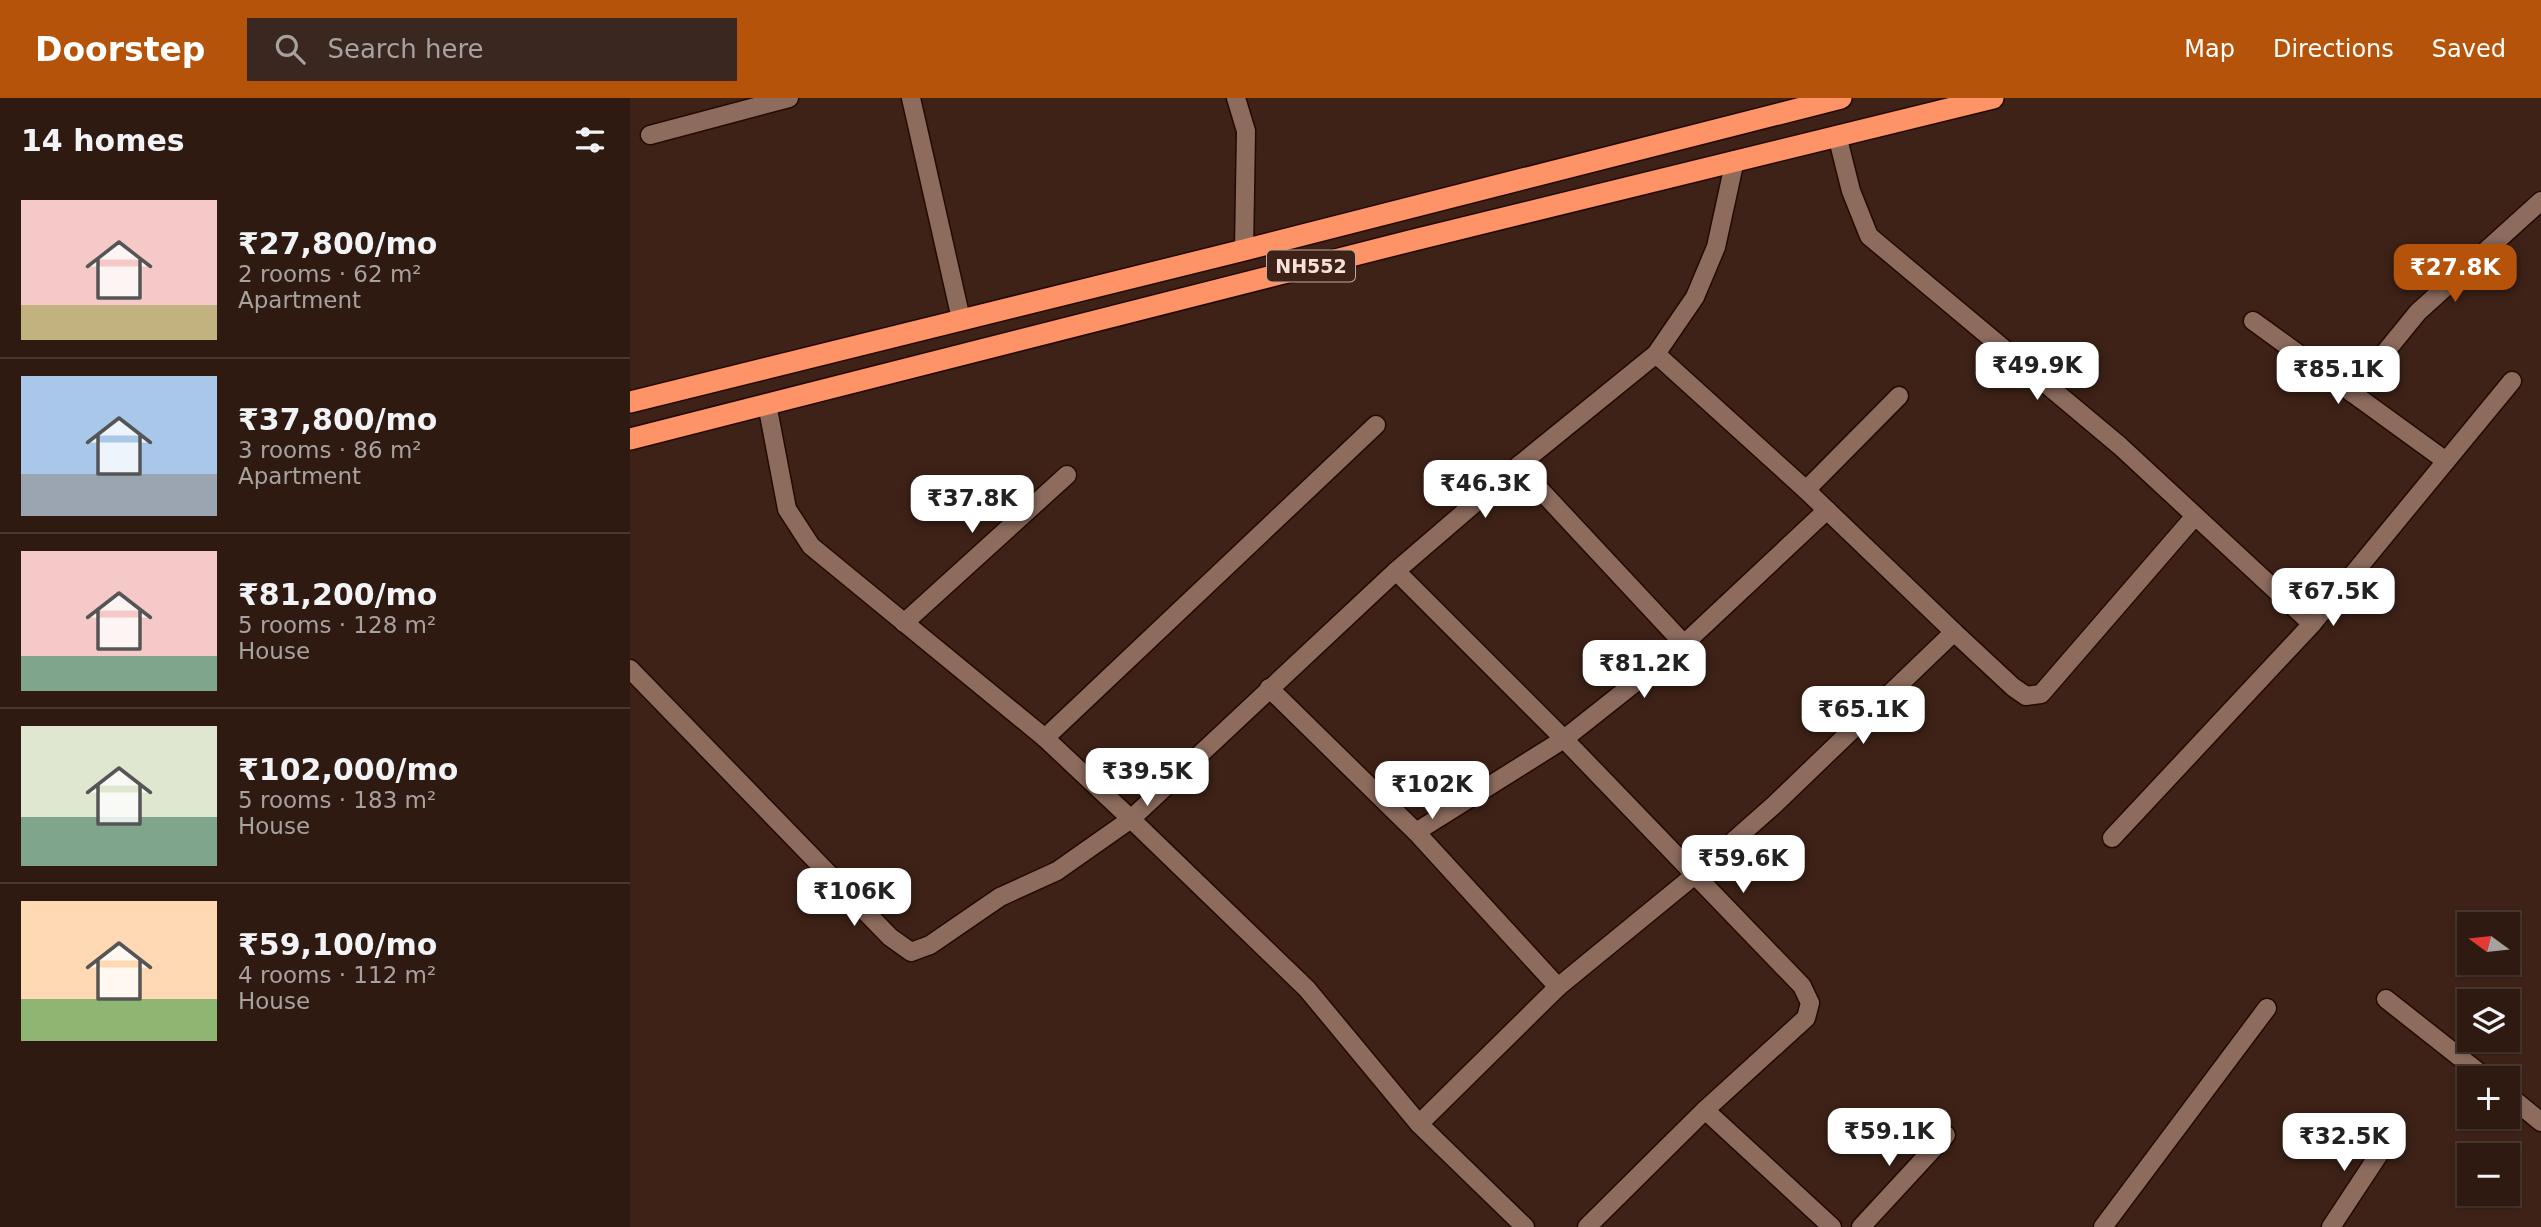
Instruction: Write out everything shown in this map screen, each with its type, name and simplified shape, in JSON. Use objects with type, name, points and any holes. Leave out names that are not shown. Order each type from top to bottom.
[{"type":"highway","name":"NH552","points":[[630,402],[1841,98]]},
{"type":"highway","name":"NH552","points":[[630,439],[1735,160],[1993,98]]},
{"type":"street","points":[[650,135],[789,98]]},
{"type":"street","points":[[911,98],[961,319]]},
{"type":"street","points":[[1236,98],[1246,131],[1244,250]]},
{"type":"street","points":[[1837,135],[1851,191],[1869,236],[2120,446],[2312,624]]},
{"type":"street","points":[[630,668],[890,937],[911,952],[930,945],[1000,897],[1057,872],[1131,819],[1396,571],[1518,466],[1656,354],[1695,297],[1716,247],[1735,160]]},
{"type":"street","points":[[2352,393],[2418,312],[2541,201]]},
{"type":"street","points":[[2253,321],[2446,461]]},
{"type":"street","points":[[1656,354],[1806,489],[1954,632],[2026,696],[2041,694],[2195,516]]},
{"type":"street","points":[[2112,838],[2312,624],[2512,381]]},
{"type":"street","points":[[1806,489],[1899,396]]},
{"type":"street","points":[[766,404],[787,509],[811,546],[1045,738],[1131,819],[1307,989],[1419,1124],[1525,1227]]},
{"type":"street","points":[[1045,738],[1376,425]]},
{"type":"street","points":[[1518,466],[1685,644]]},
{"type":"street","points":[[904,623],[1067,475]]},
{"type":"street","points":[[1416,832],[1564,739],[1685,644],[1827,510]]},
{"type":"street","points":[[1396,571],[1696,874],[1802,986],[1810,1003],[1806,1018],[1705,1110],[1587,1227]]},
{"type":"street","points":[[1419,1124],[1558,987],[1696,874],[1774,805],[1954,632]]},
{"type":"street","points":[[1269,688],[1416,832],[1558,987]]},
{"type":"street","points":[[2386,999],[2471,1066]]},
{"type":"street","points":[[2102,1227],[2267,1007]]},
{"type":"street","points":[[2520,1105],[2541,1122]]},
{"type":"street","points":[[1705,1110],[1832,1227]]},
{"type":"street","points":[[1861,1227],[1945,1135]]},
{"type":"street","points":[[2331,1227],[2389,1139]]}]
